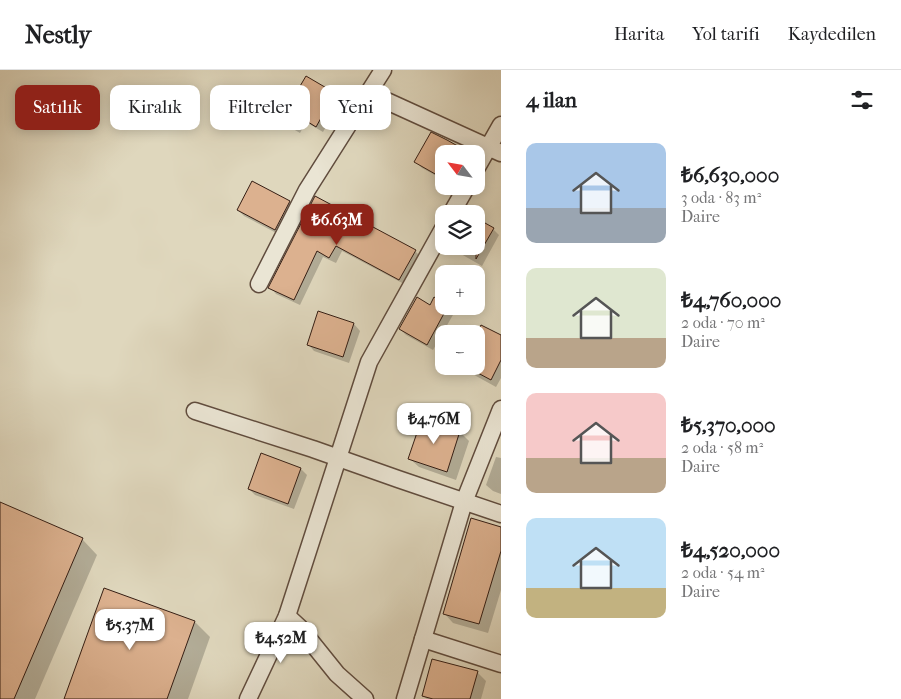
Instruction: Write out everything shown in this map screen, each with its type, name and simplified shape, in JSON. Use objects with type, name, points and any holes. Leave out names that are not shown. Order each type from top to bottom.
[{"type":"street","points":[[374,85],[384,70]]},
{"type":"street","points":[[391,103],[495,150]]},
{"type":"street","points":[[485,160],[495,150],[501,125]]},
{"type":"street","points":[[259,284],[307,190],[345,130]]},
{"type":"street","points":[[248,699],[287,616],[369,362],[435,243]]},
{"type":"street","points":[[405,699],[464,502],[501,409]]},
{"type":"street","points":[[195,411],[313,448],[501,514]]},
{"type":"street","points":[[287,616],[300,628],[338,674],[366,699]]},
{"type":"street","points":[[423,639],[501,664]]},
{"type":"building","points":[[306,76],[321,85],[320,120],[316,127],[310,123],[310,85],[301,85]]},
{"type":"building","points":[[431,132],[456,145],[435,145],[435,174],[414,162]]},
{"type":"building","points":[[252,181],[290,201],[275,230],[237,210]]},
{"type":"building","points":[[315,196],[416,250],[399,280],[336,246],[329,258],[317,251],[294,300],[268,288]]},
{"type":"building","points":[[485,223],[494,228],[485,244]]},
{"type":"building","points":[[417,297],[430,305],[435,298],[435,315],[443,315],[438,325],[435,325],[435,330],[427,345],[399,329]]},
{"type":"building","points":[[318,311],[354,323],[343,357],[307,345]]},
{"type":"building","points":[[485,327],[501,335],[501,360],[491,380],[482,375],[485,375]]},
{"type":"building","points":[[422,418],[460,431],[447,472],[408,459]]},
{"type":"building","points":[[261,453],[301,468],[288,504],[248,489]]},
{"type":"building","points":[[0,502],[83,538],[14,699],[0,699]]},
{"type":"building","points":[[471,518],[501,527],[501,551],[479,624],[443,614]]},
{"type":"building","points":[[104,588],[195,621],[167,699],[64,699]]},
{"type":"building","points":[[432,659],[478,671],[470,699],[433,699],[422,696]]}]
